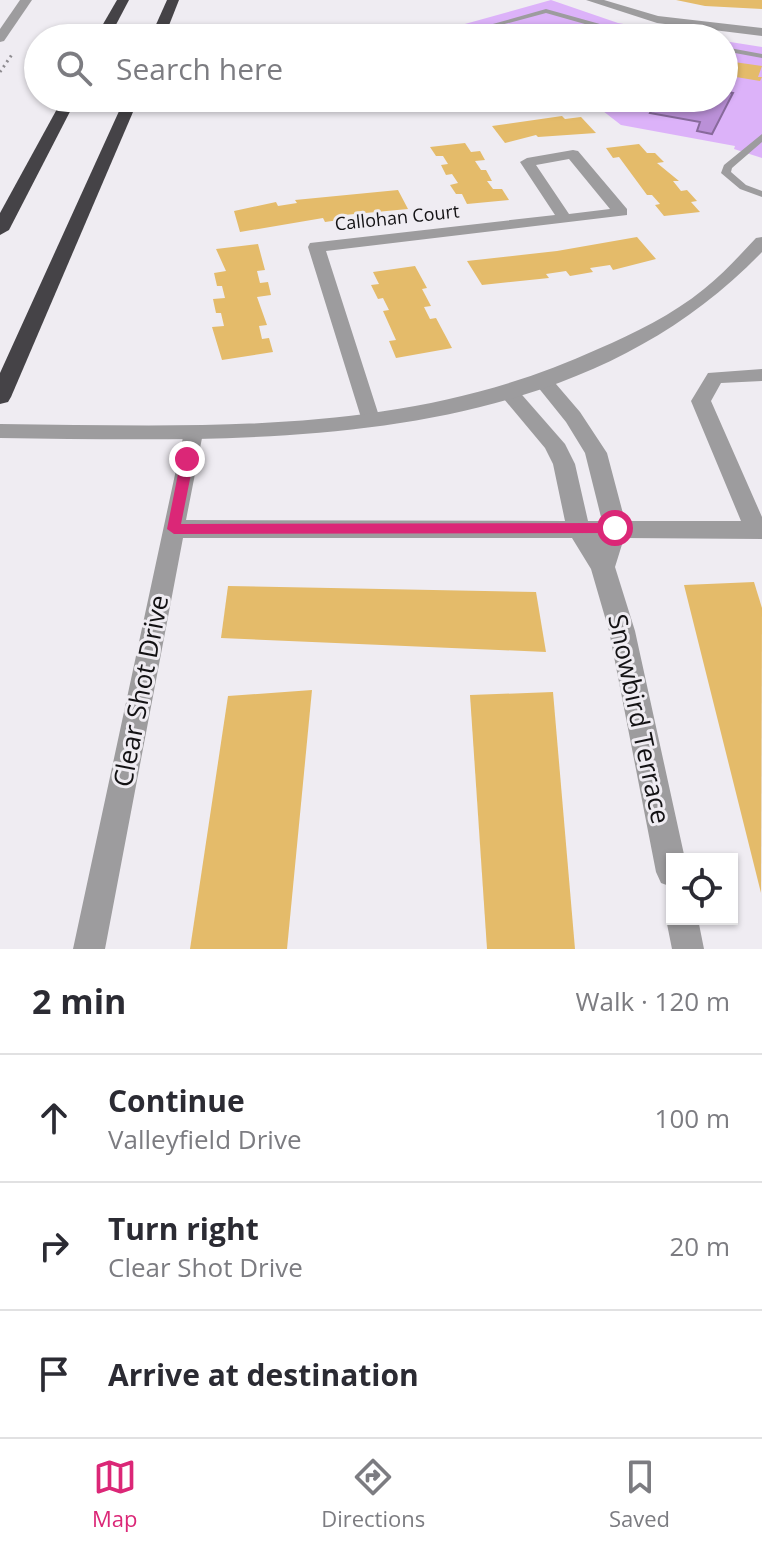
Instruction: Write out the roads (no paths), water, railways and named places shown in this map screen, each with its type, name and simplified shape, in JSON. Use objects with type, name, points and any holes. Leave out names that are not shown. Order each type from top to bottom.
[{"type":"highway","points":[[110,24],[123,0]]},
{"type":"highway","points":[[163,24],[173,0]]},
{"type":"highway","points":[[0,230],[63,112]]},
{"type":"highway","points":[[0,397],[126,112]]},
{"type":"street","points":[[0,38],[26,0]]},
{"type":"street","points":[[592,0],[657,19],[697,24]]},
{"type":"street","points":[[738,29],[762,32]]},
{"type":"street","name":"Callohan Court","points":[[370,419],[316,247],[565,219],[621,212],[573,154],[527,162],[565,219]]},
{"type":"street","points":[[0,431],[192,433],[410,414],[509,393],[653,332],[710,293],[762,242]]},
{"type":"street","points":[[174,529],[759,530],[701,401],[715,377],[762,375]]},
{"type":"street","points":[[543,381],[573,417],[596,453],[615,528],[603,567]]},
{"type":"street","name":"Snowbird Terrace","points":[[509,393],[554,444],[564,464],[578,528],[603,567],[622,631],[668,853]]},
{"type":"street","name":"Clear Shot Drive","points":[[89,949],[192,433]]},
{"type":"street","points":[[683,925],[688,949]]},
{"type":"lane","points":[[497,24],[546,11],[592,24]]},
{"type":"lane","points":[[738,52],[762,56]]},
{"type":"lane","points":[[762,137],[727,167],[726,173],[743,187],[762,194]]}]
